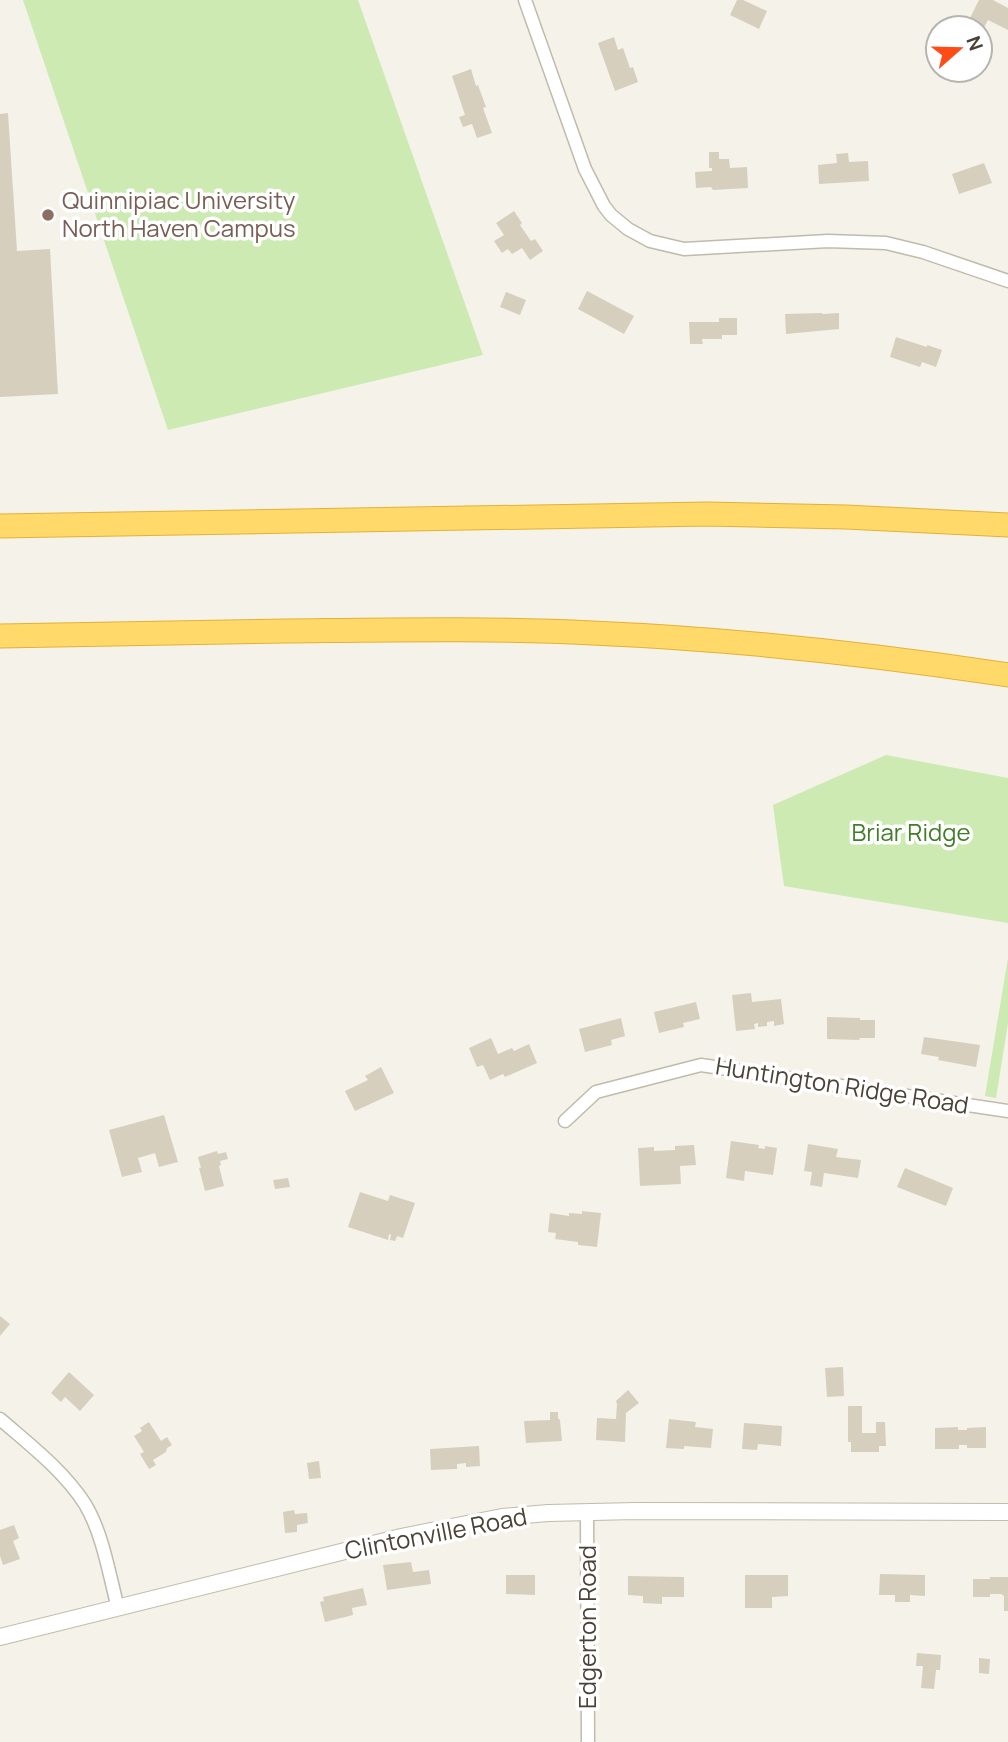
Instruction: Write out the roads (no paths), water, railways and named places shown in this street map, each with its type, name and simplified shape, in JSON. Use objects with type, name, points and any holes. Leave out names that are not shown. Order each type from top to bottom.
[{"type":"highway","points":[[0,526],[695,514],[846,517],[1008,525]]},
{"type":"highway","points":[[0,636],[369,630],[578,632],[785,646],[1008,676]]},
{"type":"street","points":[[525,0],[585,169],[604,206],[628,229],[650,241],[684,249],[828,241],[886,243],[923,252],[1008,281]]},
{"type":"street","name":"Huntington Ridge Road","points":[[565,1121],[596,1092],[701,1065],[1008,1111]]},
{"type":"street","points":[[0,1419],[71,1484],[86,1506],[104,1553],[118,1608]]},
{"type":"street","name":"Clintonville Road","points":[[0,1637],[310,1559],[450,1526],[502,1517],[587,1512],[1008,1511]]},
{"type":"street","name":"Edgerton Road","points":[[587,1512],[588,1742]]},
{"type":"place","name":"Quinnipiac University North Haven Campus","points":[[48,215]]},
{"type":"park label","name":"Briar Ridge","points":[[911,833]]}]
